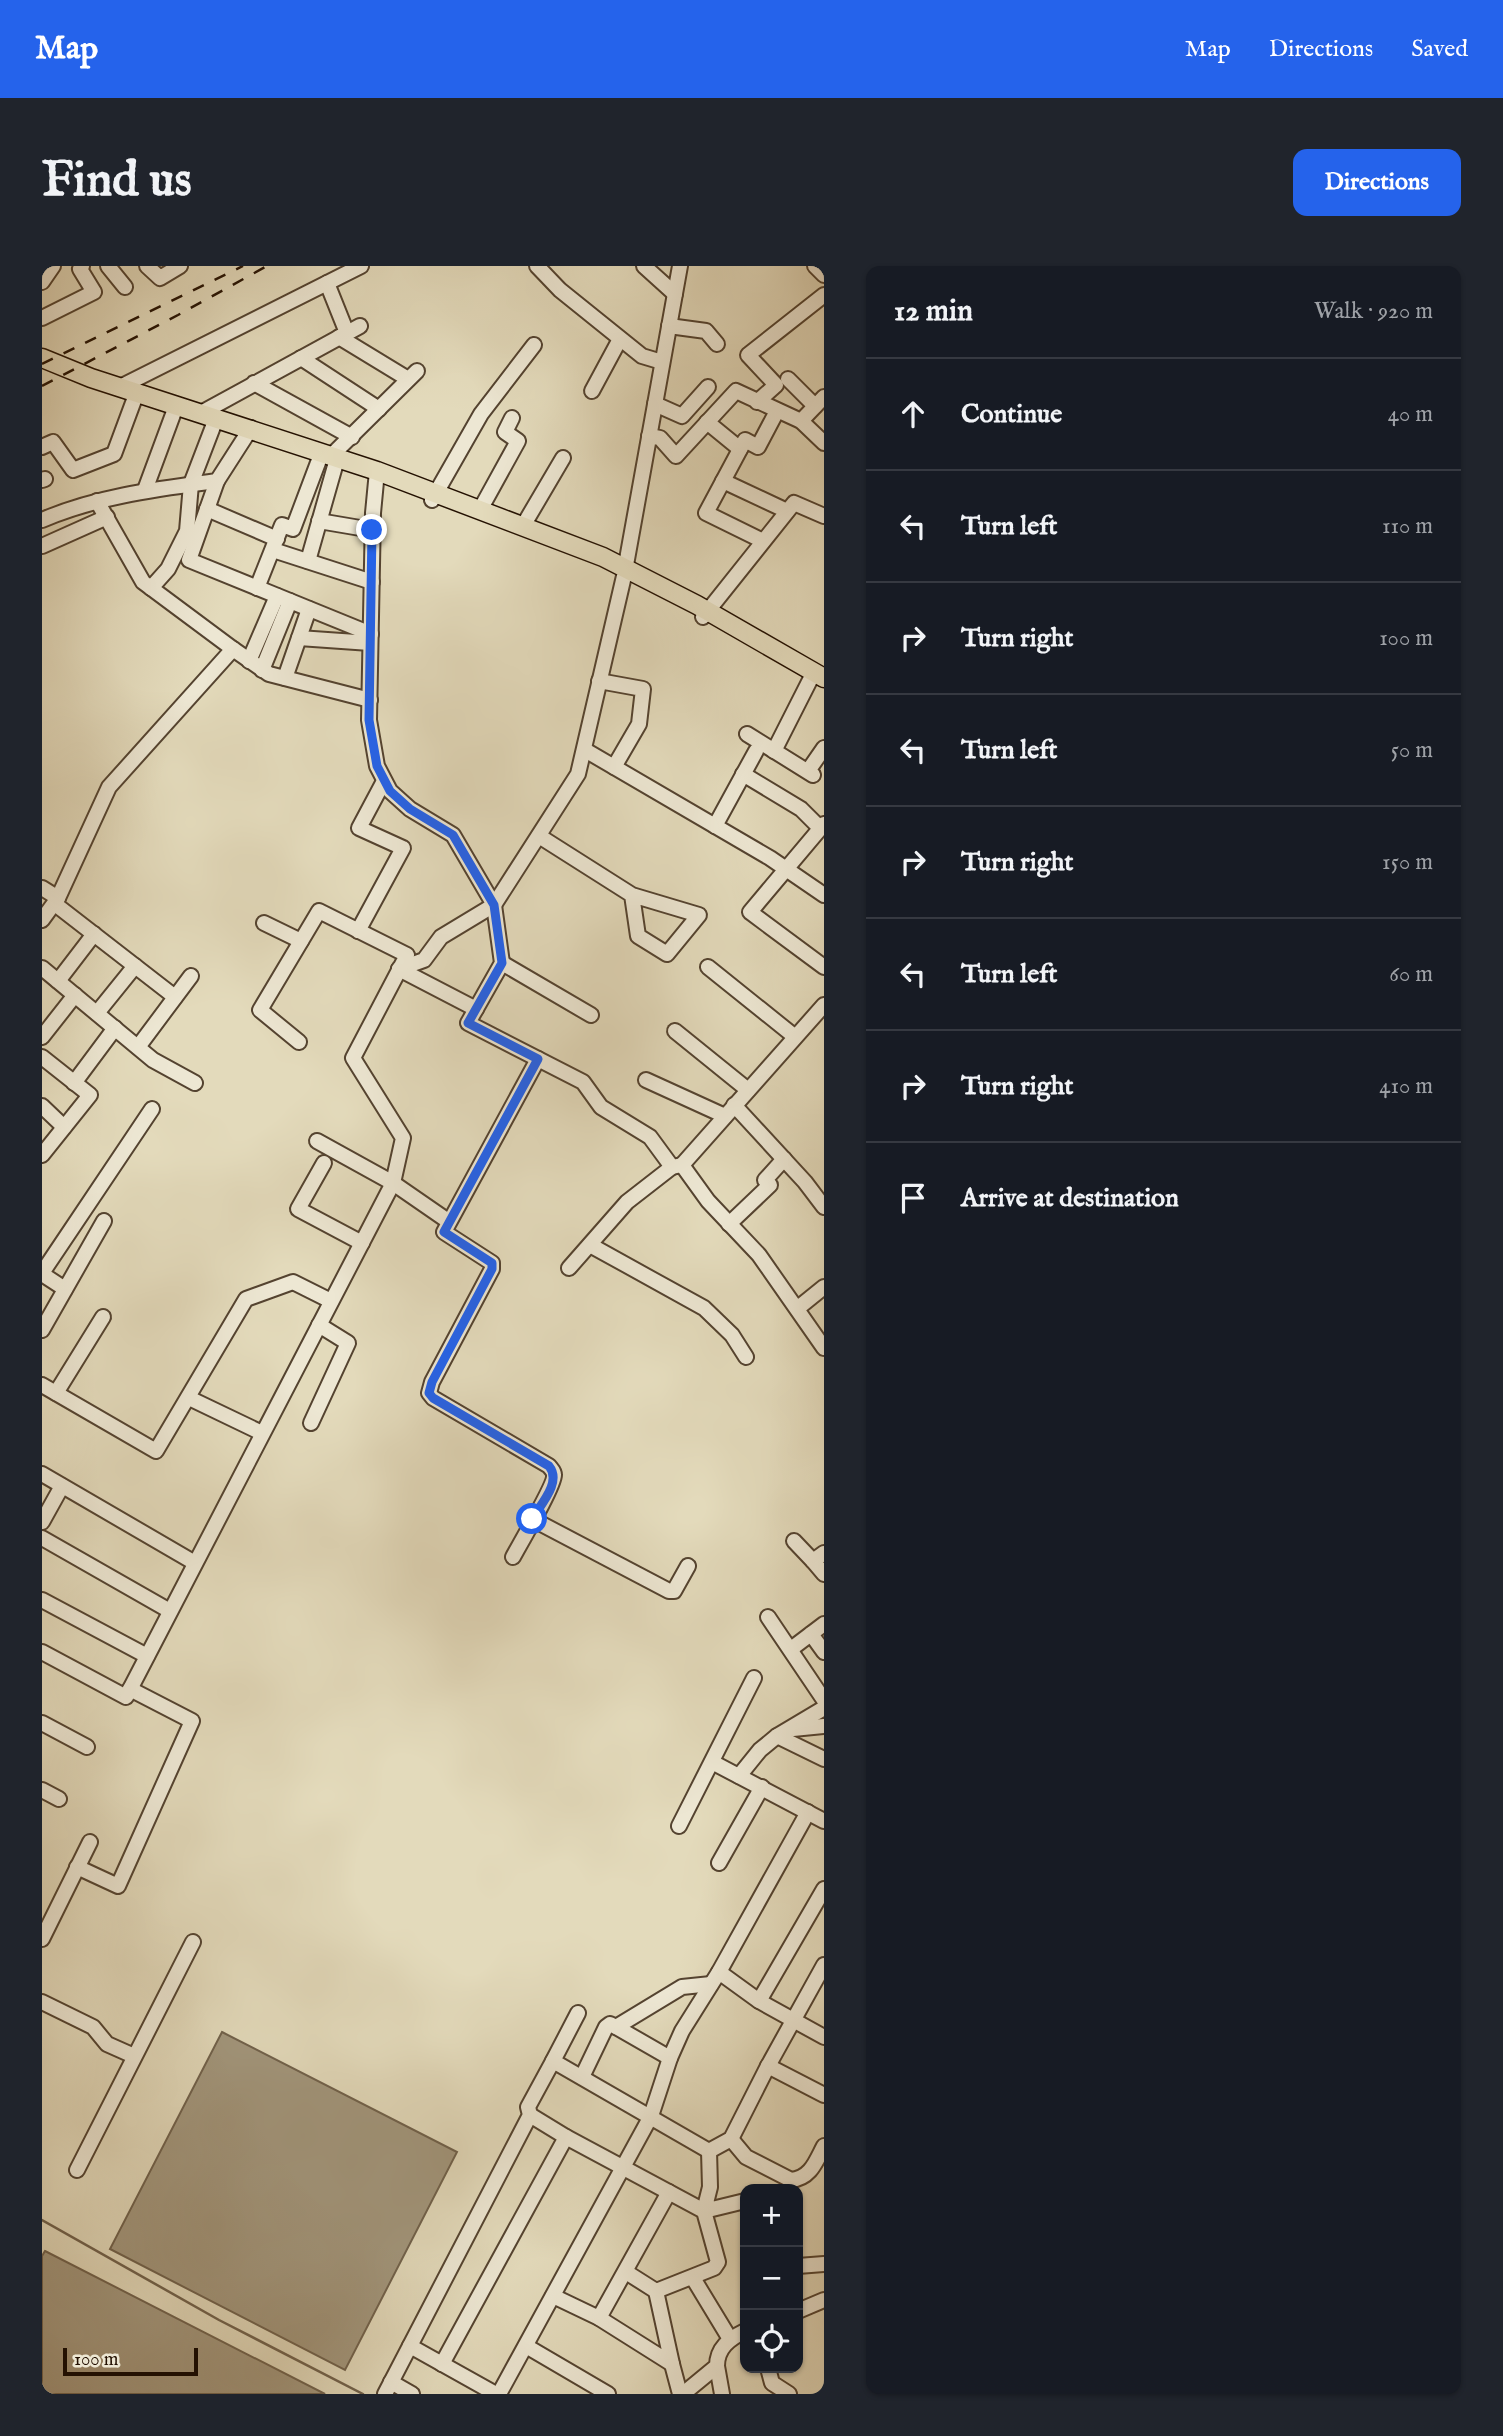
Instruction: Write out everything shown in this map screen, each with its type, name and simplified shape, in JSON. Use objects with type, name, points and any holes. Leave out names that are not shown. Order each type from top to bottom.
[{"type":"main road","points":[[42,358],[377,475],[527,536],[625,572]]},
{"type":"main road","points":[[133,391],[175,409],[209,418]]},
{"type":"main road","points":[[434,497],[523,526],[625,572],[820,680]]},
{"type":"street","points":[[42,282],[53,266]]},
{"type":"street","points":[[42,318],[94,292],[80,269],[82,266]]},
{"type":"street","points":[[108,266],[125,287]]},
{"type":"street","points":[[147,266],[160,278],[180,266]]},
{"type":"street","points":[[42,447],[53,442],[73,470],[114,454],[133,391],[361,266]]},
{"type":"street","points":[[537,266],[560,290],[642,356],[663,362]]},
{"type":"street","points":[[643,266],[675,294]]},
{"type":"street","points":[[399,969],[424,960],[441,937],[494,905],[578,775],[625,572],[680,266]]},
{"type":"street","points":[[815,266],[824,275]]},
{"type":"street","points":[[257,588],[282,525],[293,529],[328,460],[412,375],[349,332],[327,283]]},
{"type":"street","points":[[757,402],[776,385],[748,355],[824,295]]},
{"type":"street","points":[[669,326],[706,331],[717,344]]},
{"type":"street","points":[[151,588],[168,569],[187,531],[191,484],[209,418],[254,383],[349,332]]},
{"type":"street","points":[[592,391],[620,339]]},
{"type":"street","points":[[434,497],[481,414],[534,345]]},
{"type":"street","points":[[302,358],[379,410]]},
{"type":"street","points":[[788,379],[820,402],[801,421]]},
{"type":"street","points":[[254,383],[352,437]]},
{"type":"street","points":[[655,404],[682,416],[708,387]]},
{"type":"street","points":[[649,436],[660,438],[676,456],[736,391],[801,421],[824,443]]},
{"type":"street","points":[[145,490],[175,409]]},
{"type":"street","points":[[764,541],[706,513],[745,440],[758,447],[777,411]]},
{"type":"street","points":[[480,510],[518,441],[505,432],[512,418]]},
{"type":"street","points":[[707,422],[740,449]]},
{"type":"street","points":[[249,432],[217,481],[189,560],[309,609],[371,639]]},
{"type":"street","points":[[523,526],[563,458]]},
{"type":"street","points":[[308,561],[319,521],[328,460]]},
{"type":"street","points":[[377,475],[372,530],[369,720],[377,766],[390,791],[410,809],[453,835],[494,905],[502,963],[468,1023],[583,1082],[601,1107],[650,1137],[759,1255],[824,1348]]},
{"type":"street","points":[[42,520],[97,501],[145,490],[217,481]]},
{"type":"street","points":[[723,481],[788,511]]},
{"type":"street","points":[[97,501],[143,582],[249,661],[268,674],[370,700]]},
{"type":"street","points":[[705,614],[794,503],[820,510]]},
{"type":"street","points":[[207,509],[308,561],[372,582]]},
{"type":"street","points":[[42,546],[107,517]]},
{"type":"street","points":[[319,521],[372,530]]},
{"type":"street","points":[[249,661],[283,598]]},
{"type":"street","points":[[262,670],[283,598]]},
{"type":"street","points":[[285,678],[309,609]]},
{"type":"street","points":[[299,638],[371,639]]},
{"type":"street","points":[[42,919],[57,901],[109,787],[233,649]]},
{"type":"street","points":[[774,751],[820,680]]},
{"type":"street","points":[[599,681],[643,689],[639,724],[614,767]]},
{"type":"street","points":[[747,734],[811,773],[824,748]]},
{"type":"street","points":[[585,750],[786,869],[824,895]]},
{"type":"street","points":[[715,826],[756,751]]},
{"type":"street","points":[[743,774],[801,808],[822,826],[750,912],[824,967]]},
{"type":"street","points":[[358,931],[402,848],[359,828],[384,781]]},
{"type":"street","points":[[539,836],[632,895],[699,915],[667,954],[638,936],[632,895]]},
{"type":"street","points":[[42,888],[94,934],[175,997]]},
{"type":"street","points":[[42,1652],[126,1697],[393,1183],[403,1138],[353,1058],[407,955],[319,911],[260,1010],[299,1042]]},
{"type":"street","points":[[264,923],[301,941]]},
{"type":"street","points":[[58,981],[94,934]]},
{"type":"street","points":[[502,963],[591,1015]]},
{"type":"street","points":[[96,1013],[135,966]]},
{"type":"street","points":[[708,967],[794,1037]]},
{"type":"street","points":[[42,968],[153,1060],[195,1083]]},
{"type":"street","points":[[399,969],[476,1009]]},
{"type":"street","points":[[138,1047],[191,976]]},
{"type":"street","points":[[42,1037],[75,995]]},
{"type":"street","points":[[569,1268],[627,1202],[677,1166],[824,1004]]},
{"type":"street","points":[[74,1083],[115,1028]]},
{"type":"street","points":[[675,1031],[748,1090]]},
{"type":"street","points":[[42,1057],[90,1095],[42,1156]]},
{"type":"street","points":[[513,1557],[532,1519],[551,1490],[553,1471],[549,1466],[433,1398],[429,1393],[432,1382],[492,1269],[492,1263],[485,1257],[444,1232],[538,1059]]},
{"type":"street","points":[[646,1080],[729,1110],[784,1159],[824,1207]]},
{"type":"street","points":[[42,1106],[64,1127]]},
{"type":"street","points":[[65,1289],[42,1274],[152,1109]]},
{"type":"street","points":[[317,1141],[393,1183],[448,1221]]},
{"type":"street","points":[[729,1224],[770,1185],[765,1180],[784,1159]]},
{"type":"street","points":[[324,1163],[298,1209],[362,1243]]},
{"type":"street","points":[[42,1330],[104,1221]]},
{"type":"street","points":[[590,1245],[704,1308],[732,1335],[746,1357]]},
{"type":"street","points":[[42,1385],[156,1451],[190,1398],[246,1298],[293,1282],[331,1301]]},
{"type":"street","points":[[798,1308],[824,1287]]},
{"type":"street","points":[[56,1393],[103,1317]]},
{"type":"street","points":[[311,1423],[348,1343],[319,1325]]},
{"type":"street","points":[[190,1398],[262,1433]]},
{"type":"street","points":[[42,1474],[195,1563]]},
{"type":"street","points":[[42,1522],[62,1486]]},
{"type":"street","points":[[532,1519],[669,1591],[674,1591],[688,1566]]},
{"type":"street","points":[[42,1538],[170,1611]]},
{"type":"street","points":[[794,1541],[818,1557],[824,1574]]},
{"type":"street","points":[[42,1600],[147,1656]]},
{"type":"street","points":[[768,1618],[824,1700]]},
{"type":"street","points":[[791,1649],[824,1624]]},
{"type":"street","points":[[811,1634],[824,1652]]},
{"type":"street","points":[[678,1826],[754,1678]]},
{"type":"street","points":[[77,1867],[118,1886],[192,1721],[130,1689]]},
{"type":"street","points":[[739,1776],[760,1750],[783,1732],[824,1708]]},
{"type":"street","points":[[42,1723],[87,1747]]},
{"type":"street","points":[[783,1732],[824,1727]]},
{"type":"street","points":[[783,1732],[824,1759]]},
{"type":"street","points":[[712,1762],[824,1821]]},
{"type":"street","points":[[719,1863],[762,1787]]},
{"type":"street","points":[[42,1790],[60,1799]]},
{"type":"street","points":[[410,2346],[498,2394],[651,2116],[681,2031],[715,1978],[808,1812]]},
{"type":"street","points":[[42,1939],[88,1846],[99,1877]]},
{"type":"street","points":[[759,2001],[824,1889]]},
{"type":"street","points":[[77,2170],[193,1942]]},
{"type":"street","points":[[656,2291],[714,2268],[718,2262],[704,2210],[721,2145],[824,1965]]},
{"type":"street","points":[[616,2027],[682,1987],[715,1978],[824,2037]]},
{"type":"street","points":[[42,2002],[93,2027],[107,2044],[134,2056]]},
{"type":"street","points":[[412,2394],[388,2388],[530,2115],[528,2107],[578,2013]]},
{"type":"street","points":[[582,2077],[606,2027],[610,2024],[670,2058]]},
{"type":"street","points":[[553,2061],[651,2116],[721,2145],[791,2180],[805,2177],[824,2146]]},
{"type":"street","points":[[768,2066],[824,2095]]},
{"type":"street","points":[[530,2115],[704,2210],[740,2202]]},
{"type":"street","points":[[442,2364],[566,2137]]},
{"type":"street","points":[[600,2318],[669,2192]]},
{"type":"street","points":[[803,2266],[824,2264]]},
{"type":"street","points":[[626,2272],[656,2291],[678,2384]]},
{"type":"street","points":[[693,2277],[730,2339]]},
{"type":"street","points":[[553,2296],[600,2318],[678,2384]]},
{"type":"street","points":[[800,2310],[824,2300]]},
{"type":"street","points":[[722,2394],[717,2366],[719,2351],[730,2339],[740,2334]]},
{"type":"street","points":[[526,2346],[608,2394]]},
{"type":"street","points":[[678,2384],[717,2366]]},
{"type":"street","points":[[768,2373],[772,2383],[789,2394]]},
{"type":"shaded area","points":[[222,2032],[457,2152],[345,2370],[110,2249]]},
{"type":"shaded area","points":[[45,2251],[325,2394],[42,2394],[42,2256]]},
{"type":"waterway","points":[[42,2220],[219,2320],[363,2394]]},
{"type":"railway","points":[[42,364],[243,266]]},
{"type":"railway","points":[[42,386],[267,266]]},
{"type":"route","points":[[372,530],[369,720],[377,766],[390,791],[410,809],[453,835],[494,905],[502,963],[468,1023],[538,1059],[444,1232],[485,1257],[492,1263],[492,1269],[432,1382],[429,1393],[433,1398],[549,1466],[554,1475],[551,1490],[532,1519]]}]
